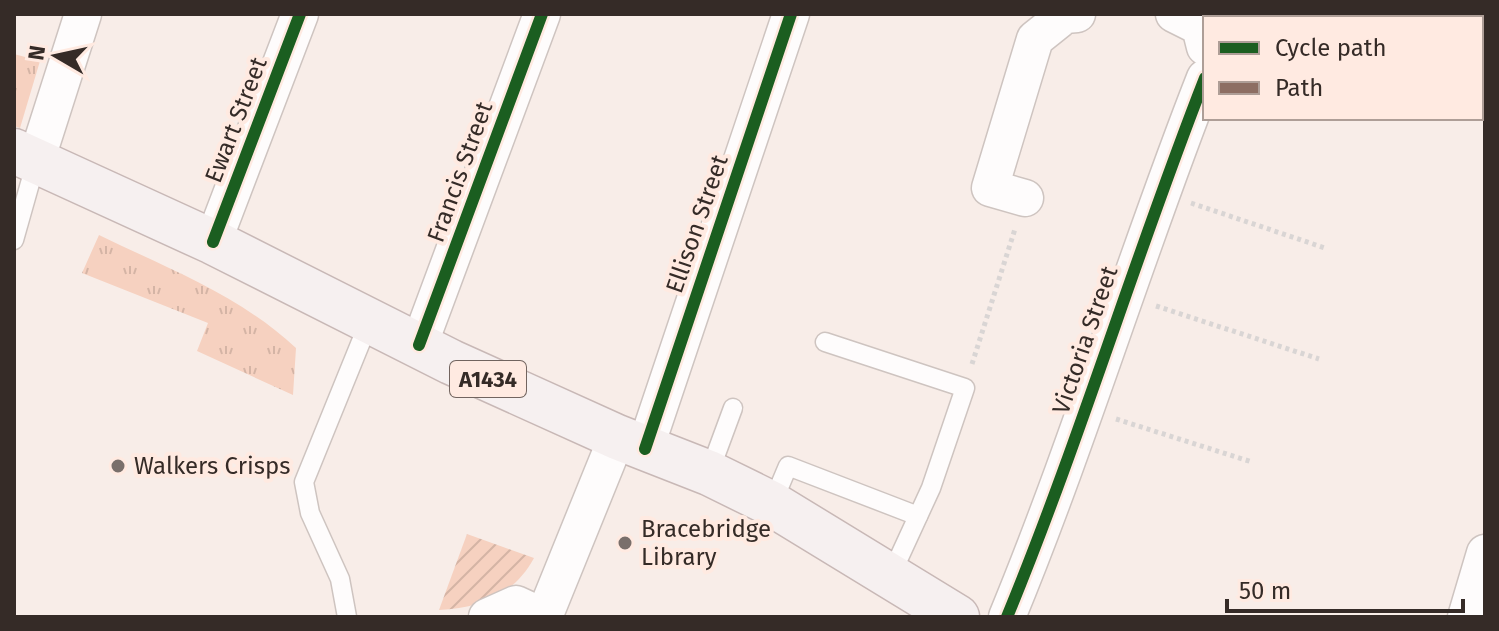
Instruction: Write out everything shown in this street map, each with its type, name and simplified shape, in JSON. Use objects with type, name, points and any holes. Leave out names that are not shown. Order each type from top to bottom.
[{"type":"main road","name":"A1434","points":[[25,156],[213,242],[369,322],[631,443],[709,473],[772,504],[957,617]]},
{"type":"street","points":[[25,156],[83,14]]},
{"type":"street","name":"Ewart Street","points":[[213,242],[300,14]]},
{"type":"street","name":"Francis Street","points":[[419,345],[542,14]]},
{"type":"street","name":"Ellison Street","points":[[543,617],[631,443],[791,14]]},
{"type":"street","points":[[1025,198],[990,188],[1035,39],[1065,15],[1077,14]]},
{"type":"street","points":[[1174,14],[1200,27],[1203,39]]},
{"type":"street","name":"Victoria Street","points":[[1007,617],[1039,540],[1160,192],[1203,83]]},
{"type":"street","points":[[1466,617],[1485,553]]},
{"type":"street","points":[[487,617],[516,604],[543,617]]},
{"type":"lane","points":[[14,240],[25,156]]},
{"type":"lane","points":[[347,617],[340,579],[310,513],[304,482],[369,322]]},
{"type":"lane","points":[[825,342],[965,388],[918,516],[891,575]]},
{"type":"lane","points":[[709,473],[733,408]]},
{"type":"lane","points":[[772,504],[788,466],[918,516]]},
{"type":"path","points":[[1160,192],[1325,248]]},
{"type":"path","points":[[965,388],[1025,198]]},
{"type":"path","points":[[1124,295],[1319,359]]},
{"type":"path","points":[[1084,409],[1252,462]]},
{"type":"green space","points":[[1193,14],[1438,14],[1438,16],[1203,17]]},
{"type":"green space","points":[[14,54],[40,61],[20,128],[14,126]]},
{"type":"green space","points":[[99,235],[202,284],[274,329],[296,348],[293,395],[197,351],[208,323],[82,273]]},
{"type":"green space","points":[[467,534],[534,558],[516,581],[494,597],[468,606],[439,610]]},
{"type":"cycle path","points":[[213,242],[300,14]]},
{"type":"cycle path","points":[[419,345],[542,14]]},
{"type":"cycle path","points":[[645,449],[791,14]]},
{"type":"cycle path","points":[[1007,617],[1059,483],[1203,83]]},
{"type":"place","name":"Walkers Crisps","points":[[118,466]]},
{"type":"place","name":"Bracebridge Library","points":[[625,543]]}]
